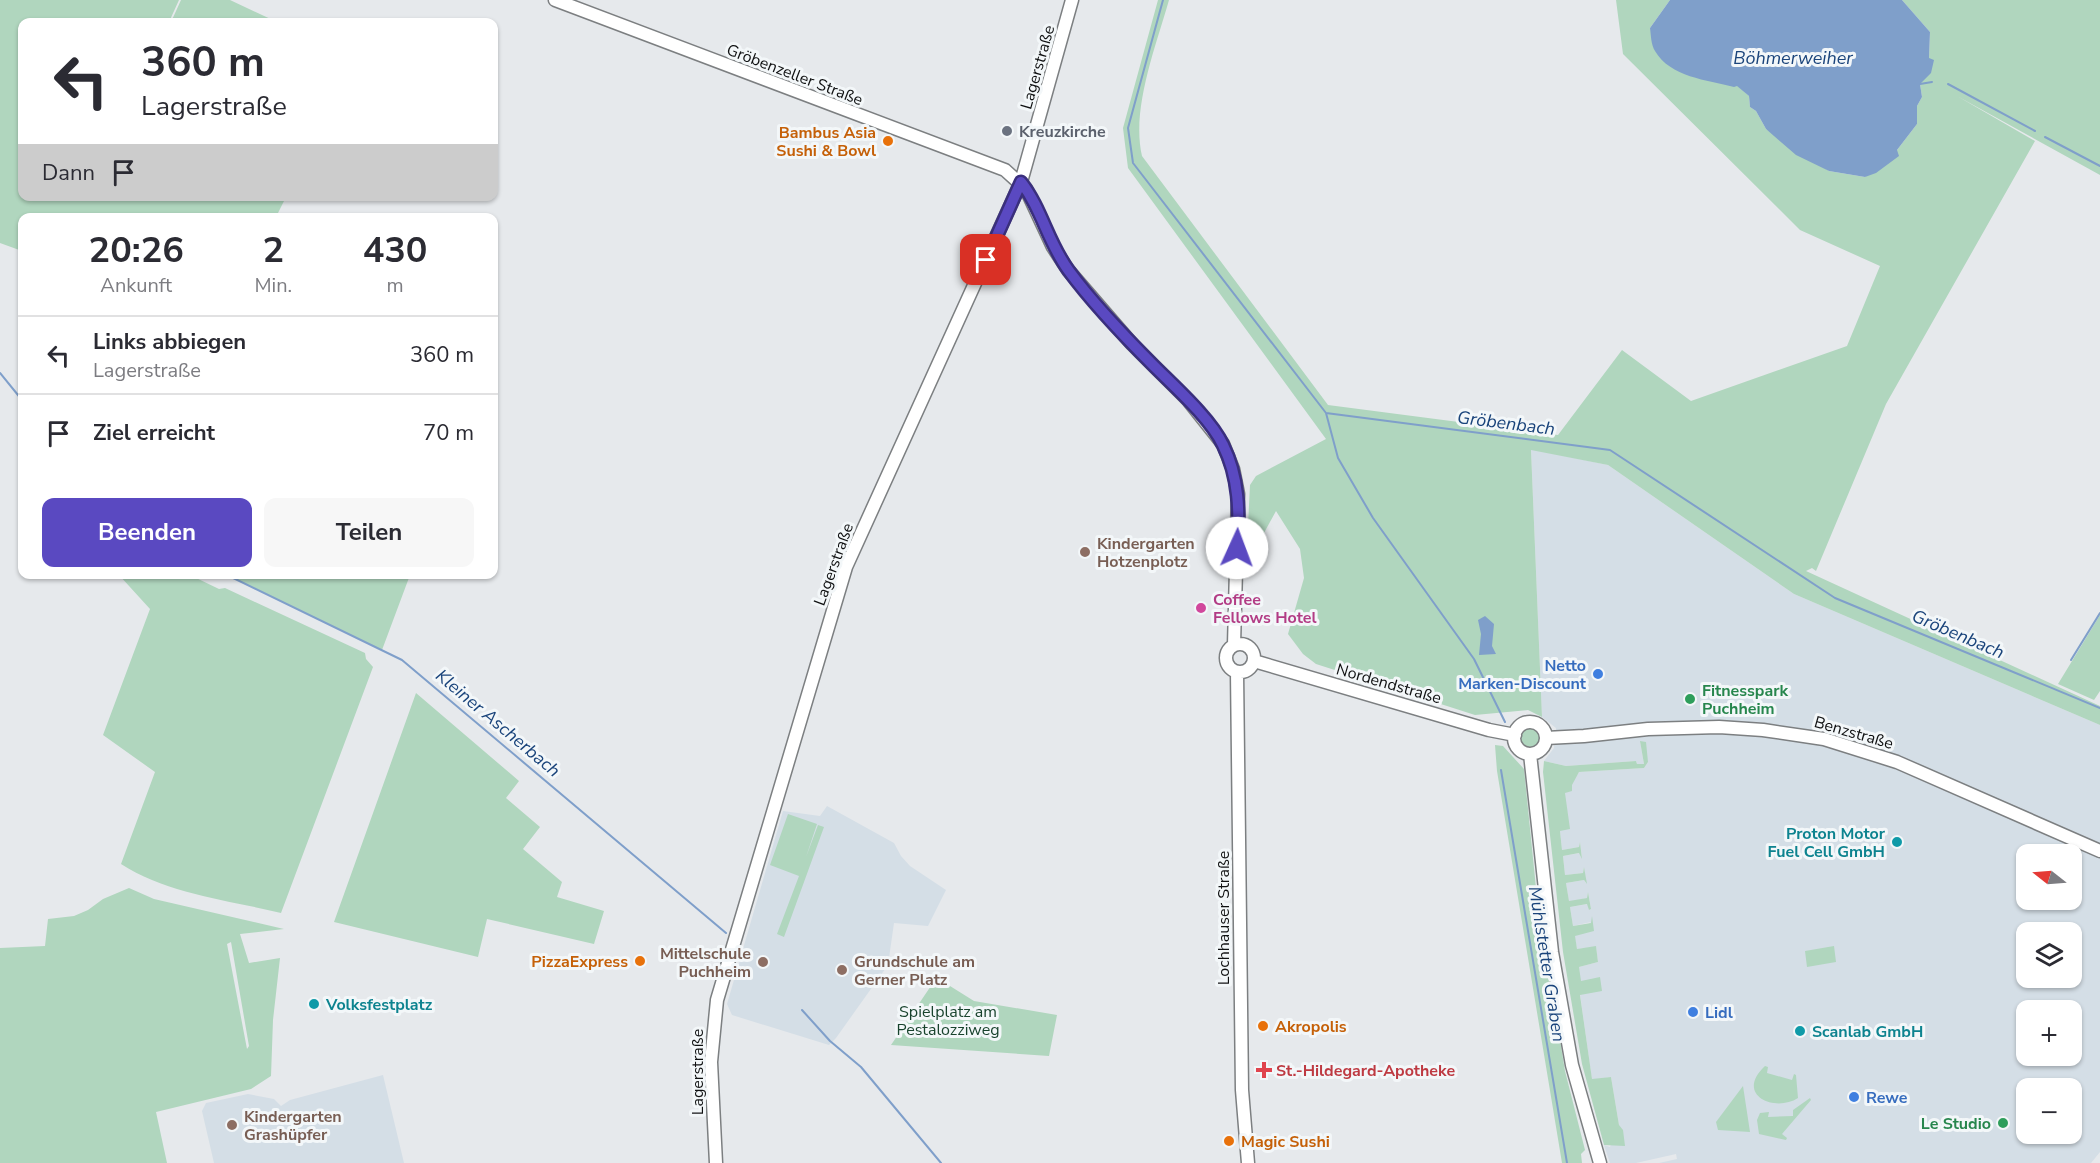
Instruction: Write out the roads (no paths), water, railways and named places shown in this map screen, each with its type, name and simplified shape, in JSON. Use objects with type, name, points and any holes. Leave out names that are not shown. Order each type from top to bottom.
[{"type":"street","name":"Gröbenzeller Straße","points":[[555,0],[1005,170],[1021,182]]},
{"type":"street","name":"Lagerstraße","points":[[716,1163],[711,1062],[717,1000],[846,567],[1021,182],[1072,0]]},
{"type":"street","name":"Lochhauser Straße","points":[[1021,182],[1031,196],[1053,247],[1068,270],[1132,344],[1194,408],[1223,444],[1233,469],[1238,494],[1234,645],[1228,651],[1226,660],[1229,668],[1237,672],[1242,1091],[1248,1163]]},
{"type":"street","points":[[1234,645],[1245,644],[1253,651],[1254,661],[1248,670],[1237,672]]},
{"type":"street","name":"Nordendstraße","points":[[1254,661],[1489,730],[1515,735]]},
{"type":"street","points":[[1532,723],[1541,728],[1545,738],[1541,749],[1530,754],[1516,747],[1515,735],[1521,726],[1532,723]]},
{"type":"street","name":"Benzstraße","points":[[1545,738],[1648,729],[1719,727],[1810,736],[1899,762],[2100,851]]},
{"type":"street","points":[[1530,754],[1554,964],[1572,1065],[1600,1163]]},
{"type":"water","name":"Böhmerweiher","points":[[1670,0],[1902,0],[1930,32],[1929,58],[1934,60],[1931,73],[1920,84],[1922,97],[1917,106],[1917,124],[1897,150],[1899,156],[1876,173],[1865,177],[1829,171],[1796,155],[1766,129],[1756,111],[1750,107],[1749,96],[1737,86],[1690,76],[1670,67],[1662,60],[1653,46],[1650,28]]},
{"type":"water","points":[[1485,616],[1494,624],[1492,646],[1496,654],[1479,655],[1481,634],[1478,620]]},
{"type":"waterway","name":"Gröbenbach","points":[[1163,0],[1128,128],[1133,163],[1326,413],[1610,450],[1835,598],[2100,708]]},
{"type":"waterway","points":[[1920,84],[1932,82]]},
{"type":"waterway","points":[[1948,84],[2035,131]]},
{"type":"waterway","points":[[2045,137],[2100,166]]},
{"type":"waterway","name":"Kleiner Ascherbach","points":[[0,373],[18,395]]},
{"type":"waterway","name":"Mühlstetter Graben","points":[[1326,413],[1338,458],[1373,518],[1474,659],[1505,722]]},
{"type":"waterway","name":"Kleiner Ascherbach","points":[[235,579],[402,660],[726,933]]},
{"type":"waterway","points":[[2071,660],[2100,613]]},
{"type":"waterway","name":"Mühlstetter Graben","points":[[1501,770],[1567,1163]]},
{"type":"waterway","name":"Kleiner Ascherbach","points":[[802,1010],[830,1041],[861,1067],[941,1163]]},
{"type":"place","name":"Kreuzkirche","points":[[1007,131]]},
{"type":"place","name":"Bambus Asia Sushi & Bowl","points":[[888,141]]},
{"type":"place","name":"Kindergarten Hotzenplotz","points":[[1085,552]]},
{"type":"place","name":"Coffee Fellows Hotel","points":[[1201,608]]},
{"type":"place","name":"Netto Marken-Discount","points":[[1598,674]]},
{"type":"place","name":"Fitnesspark Puchheim","points":[[1690,699]]},
{"type":"place","name":"Proton Motor Fuel Cell GmbH","points":[[1897,842]]},
{"type":"place","name":"PizzaExpress","points":[[640,961]]},
{"type":"place","name":"Mittelschule Puchheim","points":[[763,962]]},
{"type":"place","name":"Grundschule am Gerner Platz","points":[[842,970]]},
{"type":"place","name":"Volksfestplatz","points":[[314,1004]]},
{"type":"place","name":"Lidl","points":[[1693,1012]]},
{"type":"place","name":"Akropolis","points":[[1263,1026]]},
{"type":"place","name":"Scanlab GmbH","points":[[1800,1031]]},
{"type":"place","name":"St.-Hildegard-Apotheke","points":[[1264,1070]]},
{"type":"place","name":"Rewe","points":[[1854,1097]]},
{"type":"place","name":"Le Studio","points":[[2003,1123]]},
{"type":"place","name":"Kindergarten Grashüpfer","points":[[232,1125]]},
{"type":"place","name":"Magic Sushi","points":[[1229,1141]]},
{"type":"park label","name":"Spielplatz am Pestalozziweg","points":[[948,1020]]}]
